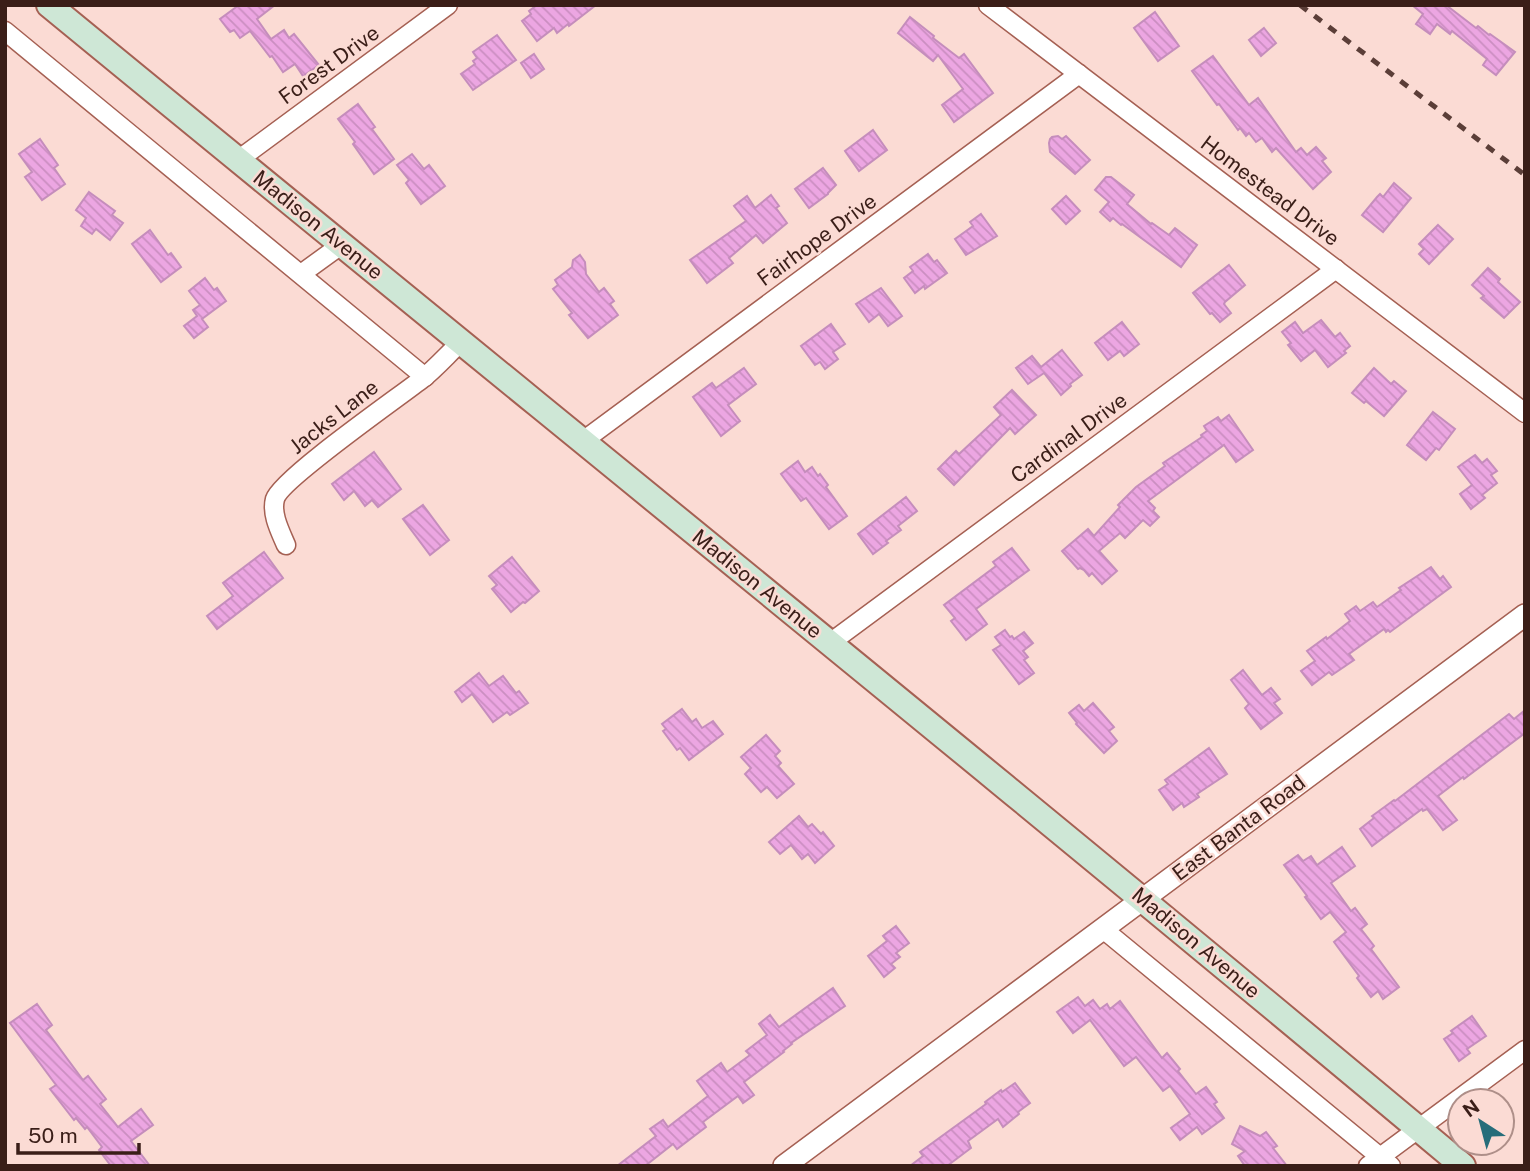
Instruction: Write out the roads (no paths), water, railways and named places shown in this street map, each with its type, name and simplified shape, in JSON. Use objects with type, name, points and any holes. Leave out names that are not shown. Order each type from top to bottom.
[{"type":"main road","name":"Madison Avenue","points":[[49,5],[1143,899],[1463,1166]]},
{"type":"street","name":"Forest Drive","points":[[237,160],[448,5]]},
{"type":"street","name":"Homestead Drive","points":[[988,5],[1525,413]]},
{"type":"street","points":[[5,31],[425,377]]},
{"type":"street","name":"Fairhope Drive","points":[[583,441],[1079,74]]},
{"type":"street","points":[[302,274],[341,244]]},
{"type":"street","name":"Cardinal Drive","points":[[830,643],[1336,270]]},
{"type":"street","name":"Jacks Lane","points":[[286,545],[274,510],[278,492],[324,453],[425,377],[461,342]]},
{"type":"street","name":"East Banta Road","points":[[784,1166],[808,1159],[1103,929],[1525,615]]},
{"type":"street","points":[[1103,929],[1380,1163],[1418,1128],[1525,1049]]},
{"type":"railway","points":[[1300,5],[1525,175]]}]
